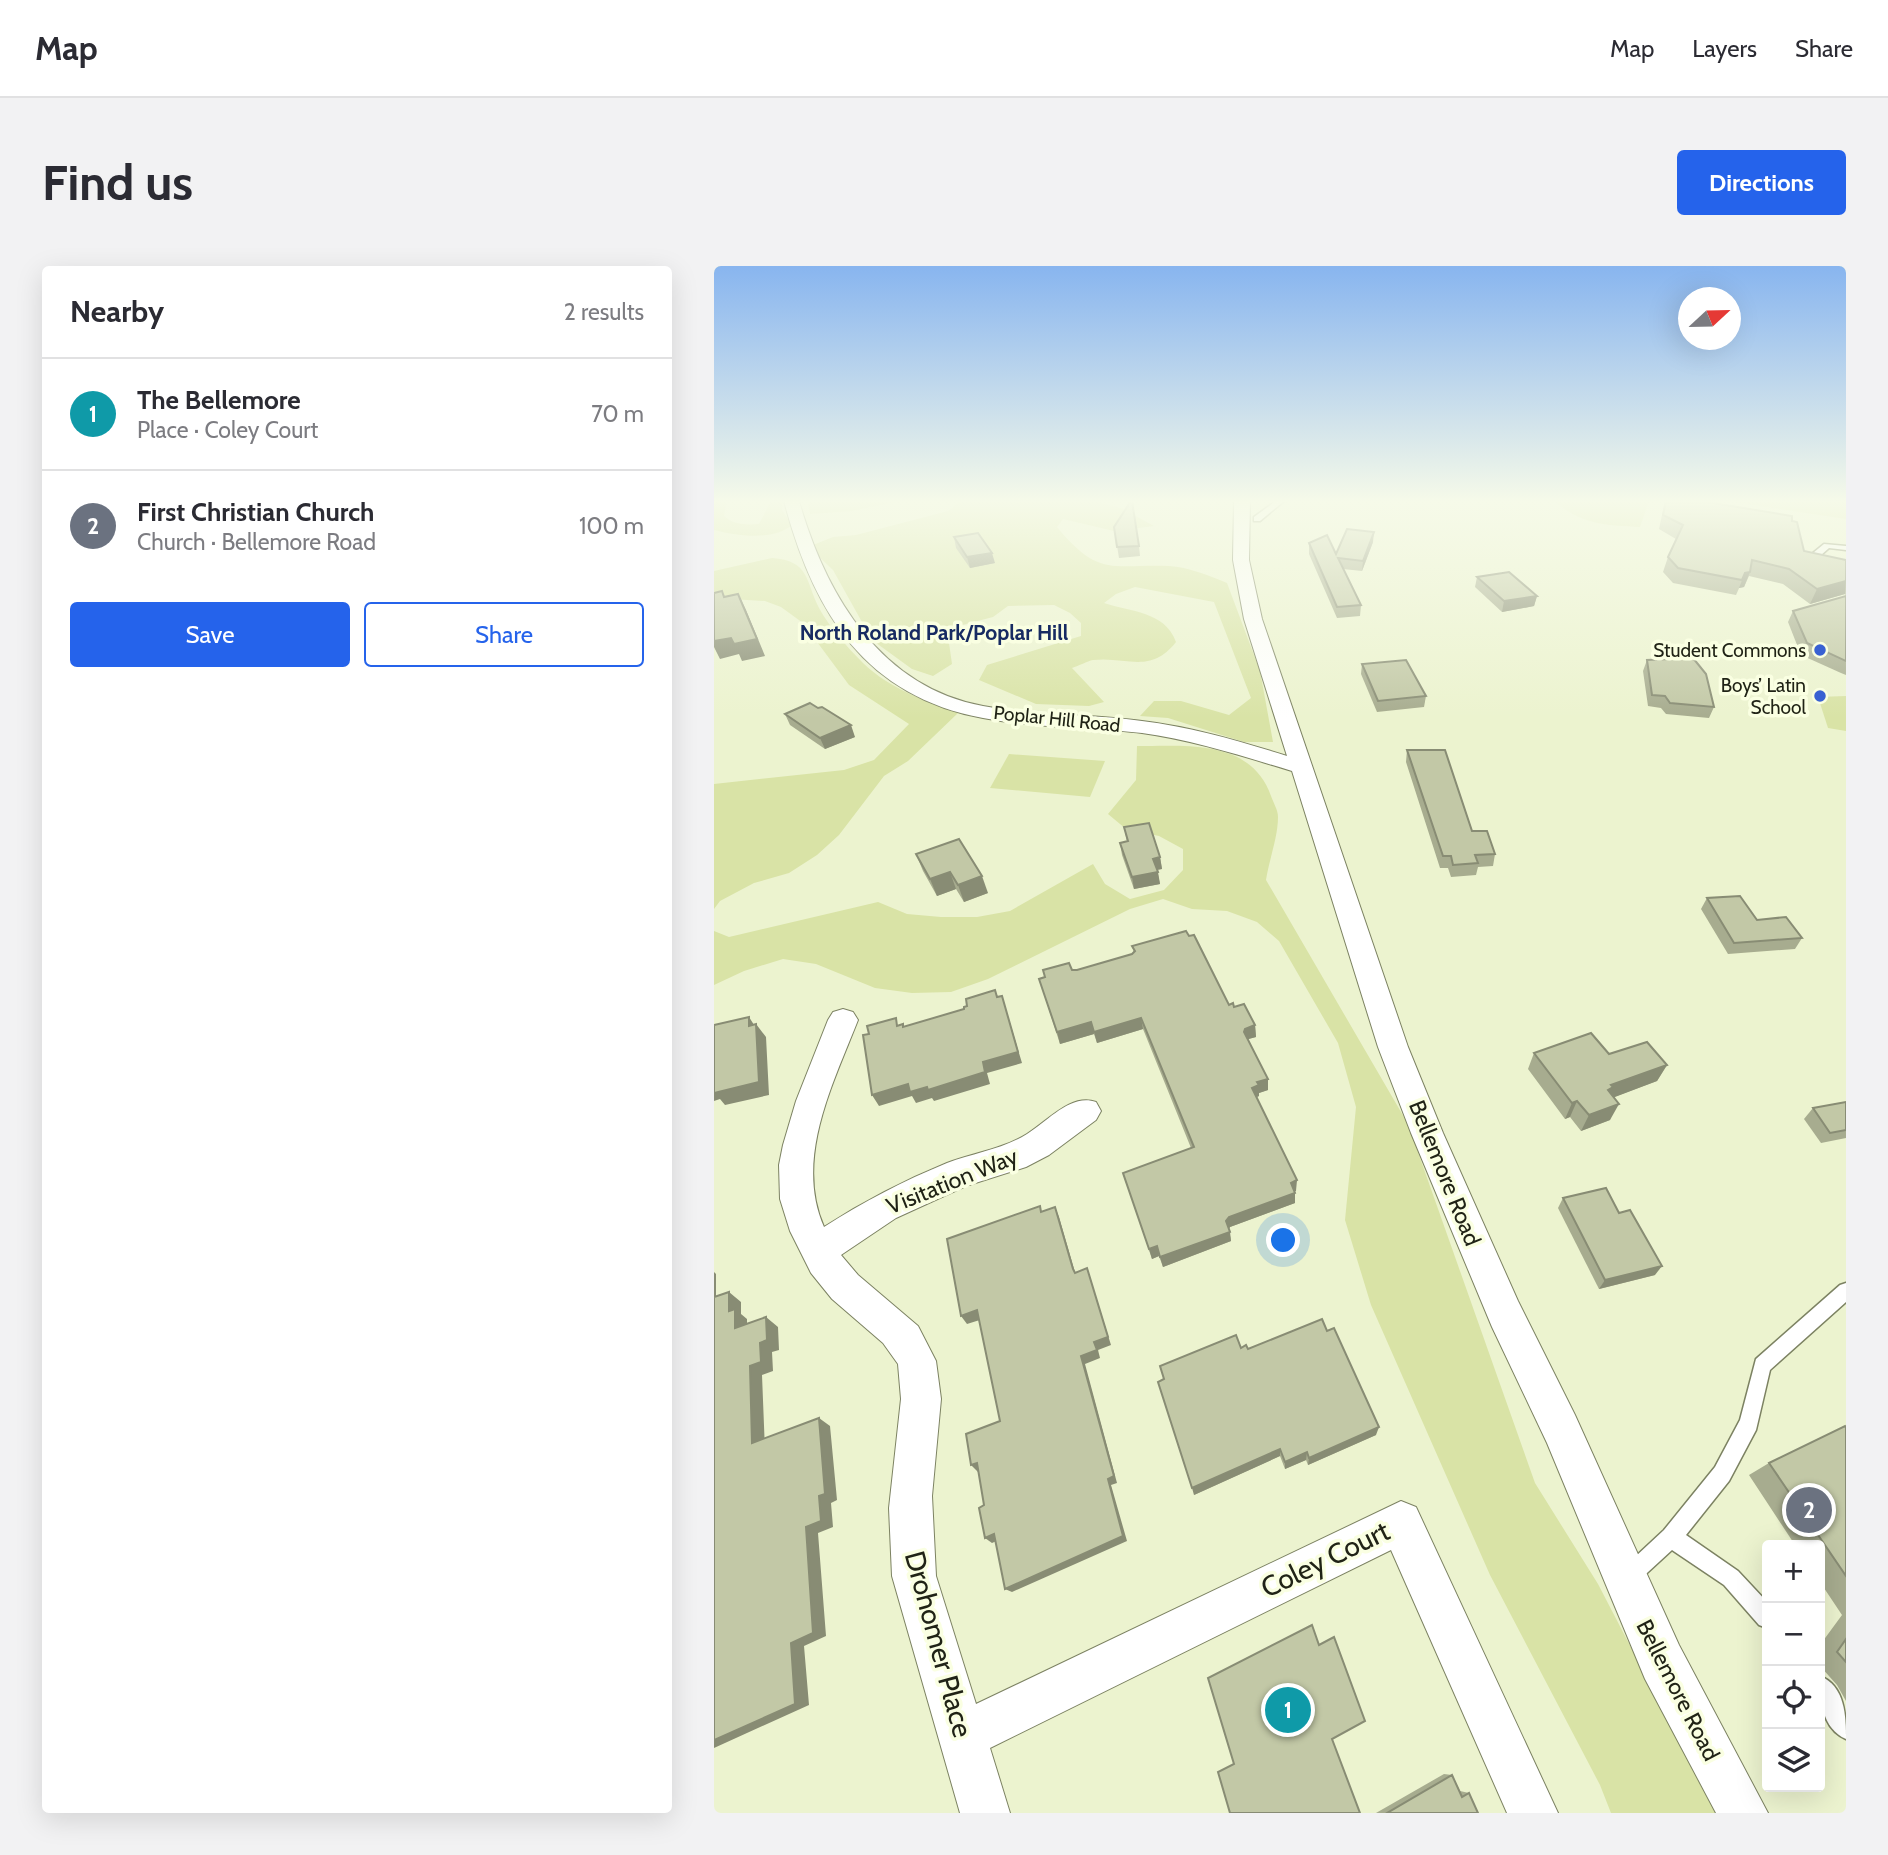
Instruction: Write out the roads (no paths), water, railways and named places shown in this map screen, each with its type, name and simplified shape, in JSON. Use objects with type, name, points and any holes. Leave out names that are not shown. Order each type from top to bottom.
[{"type":"street","name":"Poplar Hill Road","points":[[817,573],[836,608],[864,647],[888,670],[916,690],[992,714],[1176,732],[1302,767]]},
{"type":"street","name":"Bellemore Road","points":[[1243,573],[1245,592],[1393,1047],[1504,1314],[1561,1429],[1662,1662],[1743,1813]]},
{"type":"street","name":"Drohomer Place","points":[[843,1020],[810,1107],[797,1157],[795,1181],[799,1206],[818,1250],[836,1277],[897,1330],[912,1350],[920,1374],[911,1489],[914,1576],[985,1813]]},
{"type":"street","name":"Visitation Way","points":[[818,1250],[884,1207],[958,1174],[994,1164],[1025,1151],[1084,1111]]},
{"type":"street","name":"Coley Court","points":[[963,1736],[1401,1522],[1533,1813]]},
{"type":"lane","points":[[1625,1580],[1671,1537],[1722,1474],[1749,1423],[1762,1364],[1846,1291]]},
{"type":"lane","points":[[1671,1537],[1731,1578],[1762,1612]]},
{"type":"lane","points":[[1825,1695],[1846,1728]]},
{"type":"place","name":"Student Commons","points":[[1820,650]]},
{"type":"place","name":"Boys’ Latin School","points":[[1820,696]]},
{"type":"place","name":"First Christian Church","points":[[1809,1510]]},
{"type":"place","name":"The Bellemore","points":[[1288,1710]]},
{"type":"district","name":"North Roland Park/Poplar Hill","points":[[934,632]]}]
